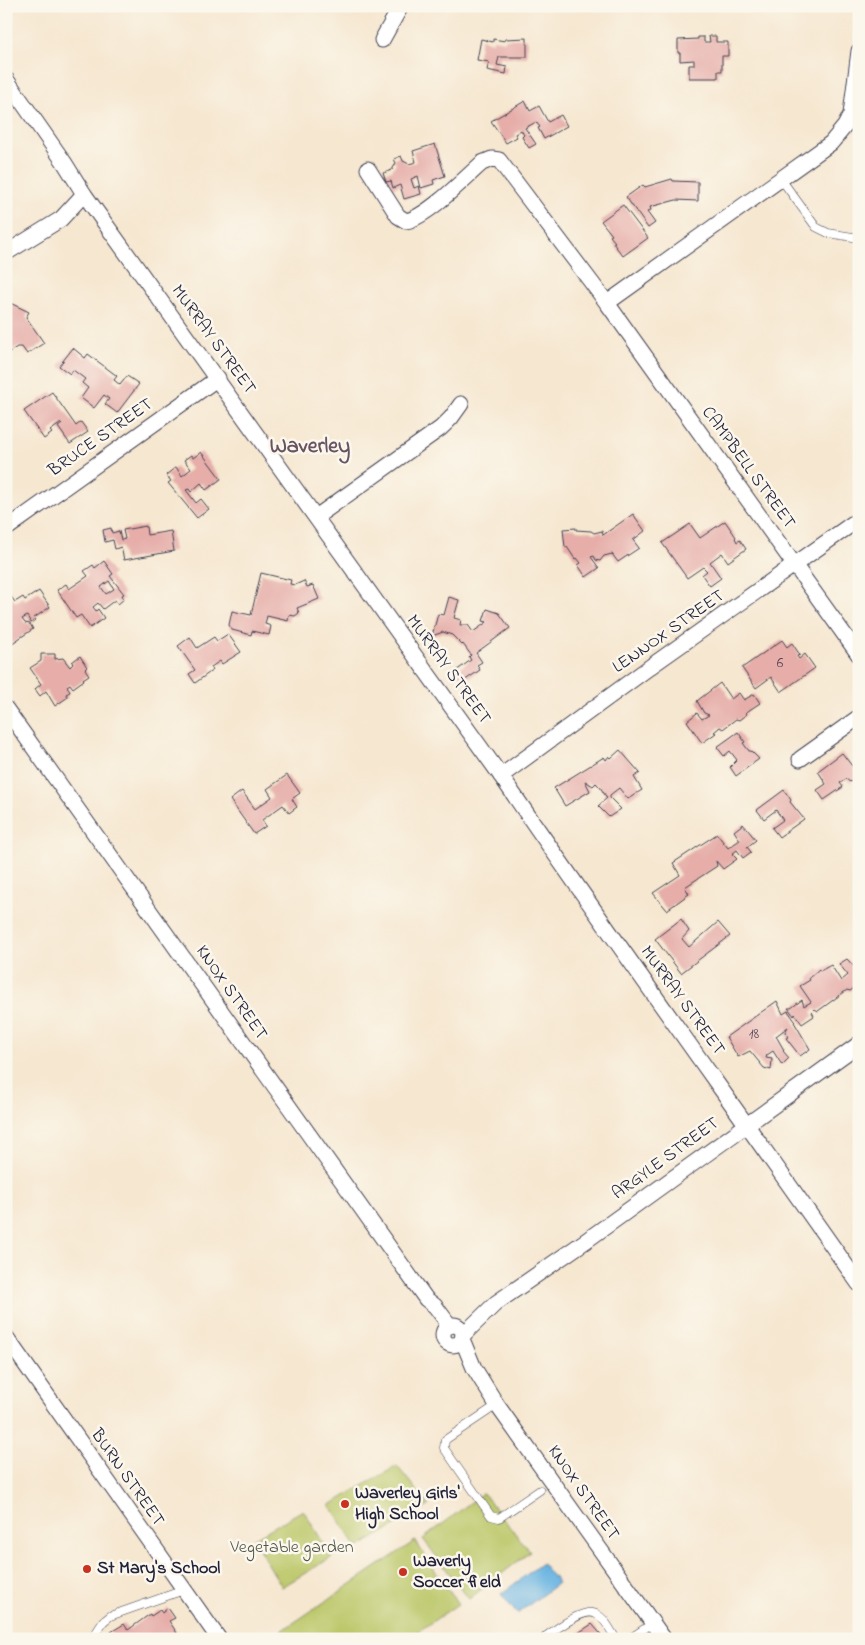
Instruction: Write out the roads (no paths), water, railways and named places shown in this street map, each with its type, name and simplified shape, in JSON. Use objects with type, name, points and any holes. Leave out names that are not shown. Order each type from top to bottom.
[{"type":"street","points":[[382,40],[401,6]]},
{"type":"street","points":[[607,303],[831,143],[845,126],[851,114],[859,51]]},
{"type":"street","name":"MURRAY STREET","points":[[6,79],[84,194],[218,378],[502,776],[559,860],[747,1123],[859,1284]]},
{"type":"street","name":"CAMPBELL STREET","points":[[368,169],[398,216],[406,221],[412,220],[432,206],[482,163],[492,159],[499,160],[607,303],[859,655]]},
{"type":"street","points":[[6,254],[61,219],[84,194]]},
{"type":"street","name":"BRUCE STREET","points":[[6,529],[218,378]]},
{"type":"street","points":[[316,517],[441,428],[452,418],[461,404]]},
{"type":"street","name":"LENNOX STREET","points":[[502,776],[859,519]]},
{"type":"street","name":"KNOX STREET","points":[[6,709],[426,1299],[435,1306],[454,1333],[497,1405],[664,1639]]},
{"type":"street","points":[[800,759],[859,717]]},
{"type":"street","name":"ARGYLE STREET","points":[[454,1333],[587,1240],[859,1044]]},
{"type":"street","name":"BURN STREET","points":[[6,1337],[219,1639]]},
{"type":"lane","points":[[781,179],[816,226],[828,233],[859,238]]},
{"type":"lane","points":[[497,1405],[445,1440],[444,1448],[491,1516],[498,1518],[540,1490]]},
{"type":"lane","points":[[92,1639],[103,1622],[110,1616],[184,1590]]},
{"type":"lane","points":[[546,1636],[582,1613],[590,1612],[597,1614],[616,1639]]},
{"type":"lane","points":[[629,1639],[653,1624]]},
{"type":"water","points":[[542,1563],[558,1583],[517,1614],[501,1594]]},
{"type":"place","name":"Waverley Girls' High School","points":[[345,1504]]},
{"type":"place","name":"St Mary's School","points":[[87,1569]]},
{"type":"place","name":"Waverly Soccer field","points":[[403,1572]]},
{"type":"district","name":"Waverley","points":[[310,447]]},
{"type":"park label","name":"Vegetable garden","points":[[292,1548]]}]
